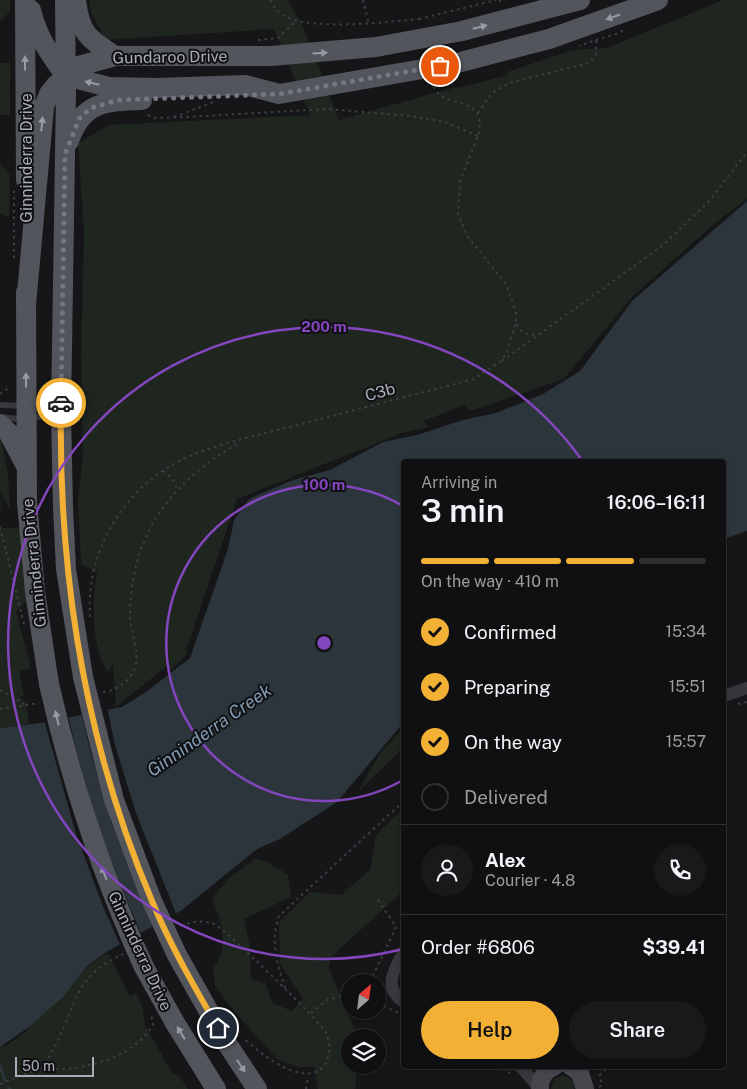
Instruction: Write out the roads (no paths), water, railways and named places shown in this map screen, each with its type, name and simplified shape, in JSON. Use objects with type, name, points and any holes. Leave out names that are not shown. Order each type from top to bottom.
[{"type":"main road","points":[[26,305],[42,122],[49,94],[66,76],[51,57],[35,28],[27,0]]},
{"type":"main road","name":"Ginninderra Drive","points":[[27,0],[26,465],[35,592],[47,693],[83,812],[120,914],[144,967],[175,1023],[216,1089]]},
{"type":"main road","name":"Ginninderra Drive","points":[[65,0],[66,76],[60,412],[66,569],[82,677],[114,800],[152,901],[177,955],[226,1042],[257,1089]]},
{"type":"main road","points":[[76,0],[79,23],[86,35],[115,56]]},
{"type":"main road","name":"Gundaroo Drive","points":[[66,76],[79,66],[115,56],[271,56],[376,47],[462,31],[580,0]]},
{"type":"main road","name":"Gundaroo Drive","points":[[66,76],[109,87],[157,88],[245,85],[279,94],[457,63],[549,39],[658,0]]},
{"type":"main road","points":[[65,154],[80,117],[91,108],[118,100],[279,94]]},
{"type":"main road","points":[[0,424],[8,432],[26,465]]},
{"type":"street","points":[[726,695],[747,688]]},
{"type":"street","points":[[401,956],[394,968],[390,982],[396,995],[401,999]]},
{"type":"street","points":[[523,1069],[540,1089]]},
{"type":"street","points":[[540,1089],[542,1078],[556,1069]]},
{"type":"street","points":[[566,1069],[580,1073],[588,1083]]},
{"type":"lane","points":[[0,405],[27,413],[60,412]]},
{"type":"lane","points":[[0,417],[27,413],[60,412]]},
{"type":"water","name":"Ginninderra Creek","points":[[747,201],[747,531],[726,538],[726,459],[401,459],[401,726],[337,802],[280,839],[257,849],[182,910],[108,951],[86,967],[63,997],[29,1027],[0,1047],[0,728],[40,723],[122,707],[146,692],[190,658],[228,549],[234,520],[249,499],[293,480],[330,470],[383,442],[417,435],[463,420],[496,413],[543,394],[580,371],[632,301]]},
{"type":"waterway","points":[[0,1066],[5,1080]]}]
